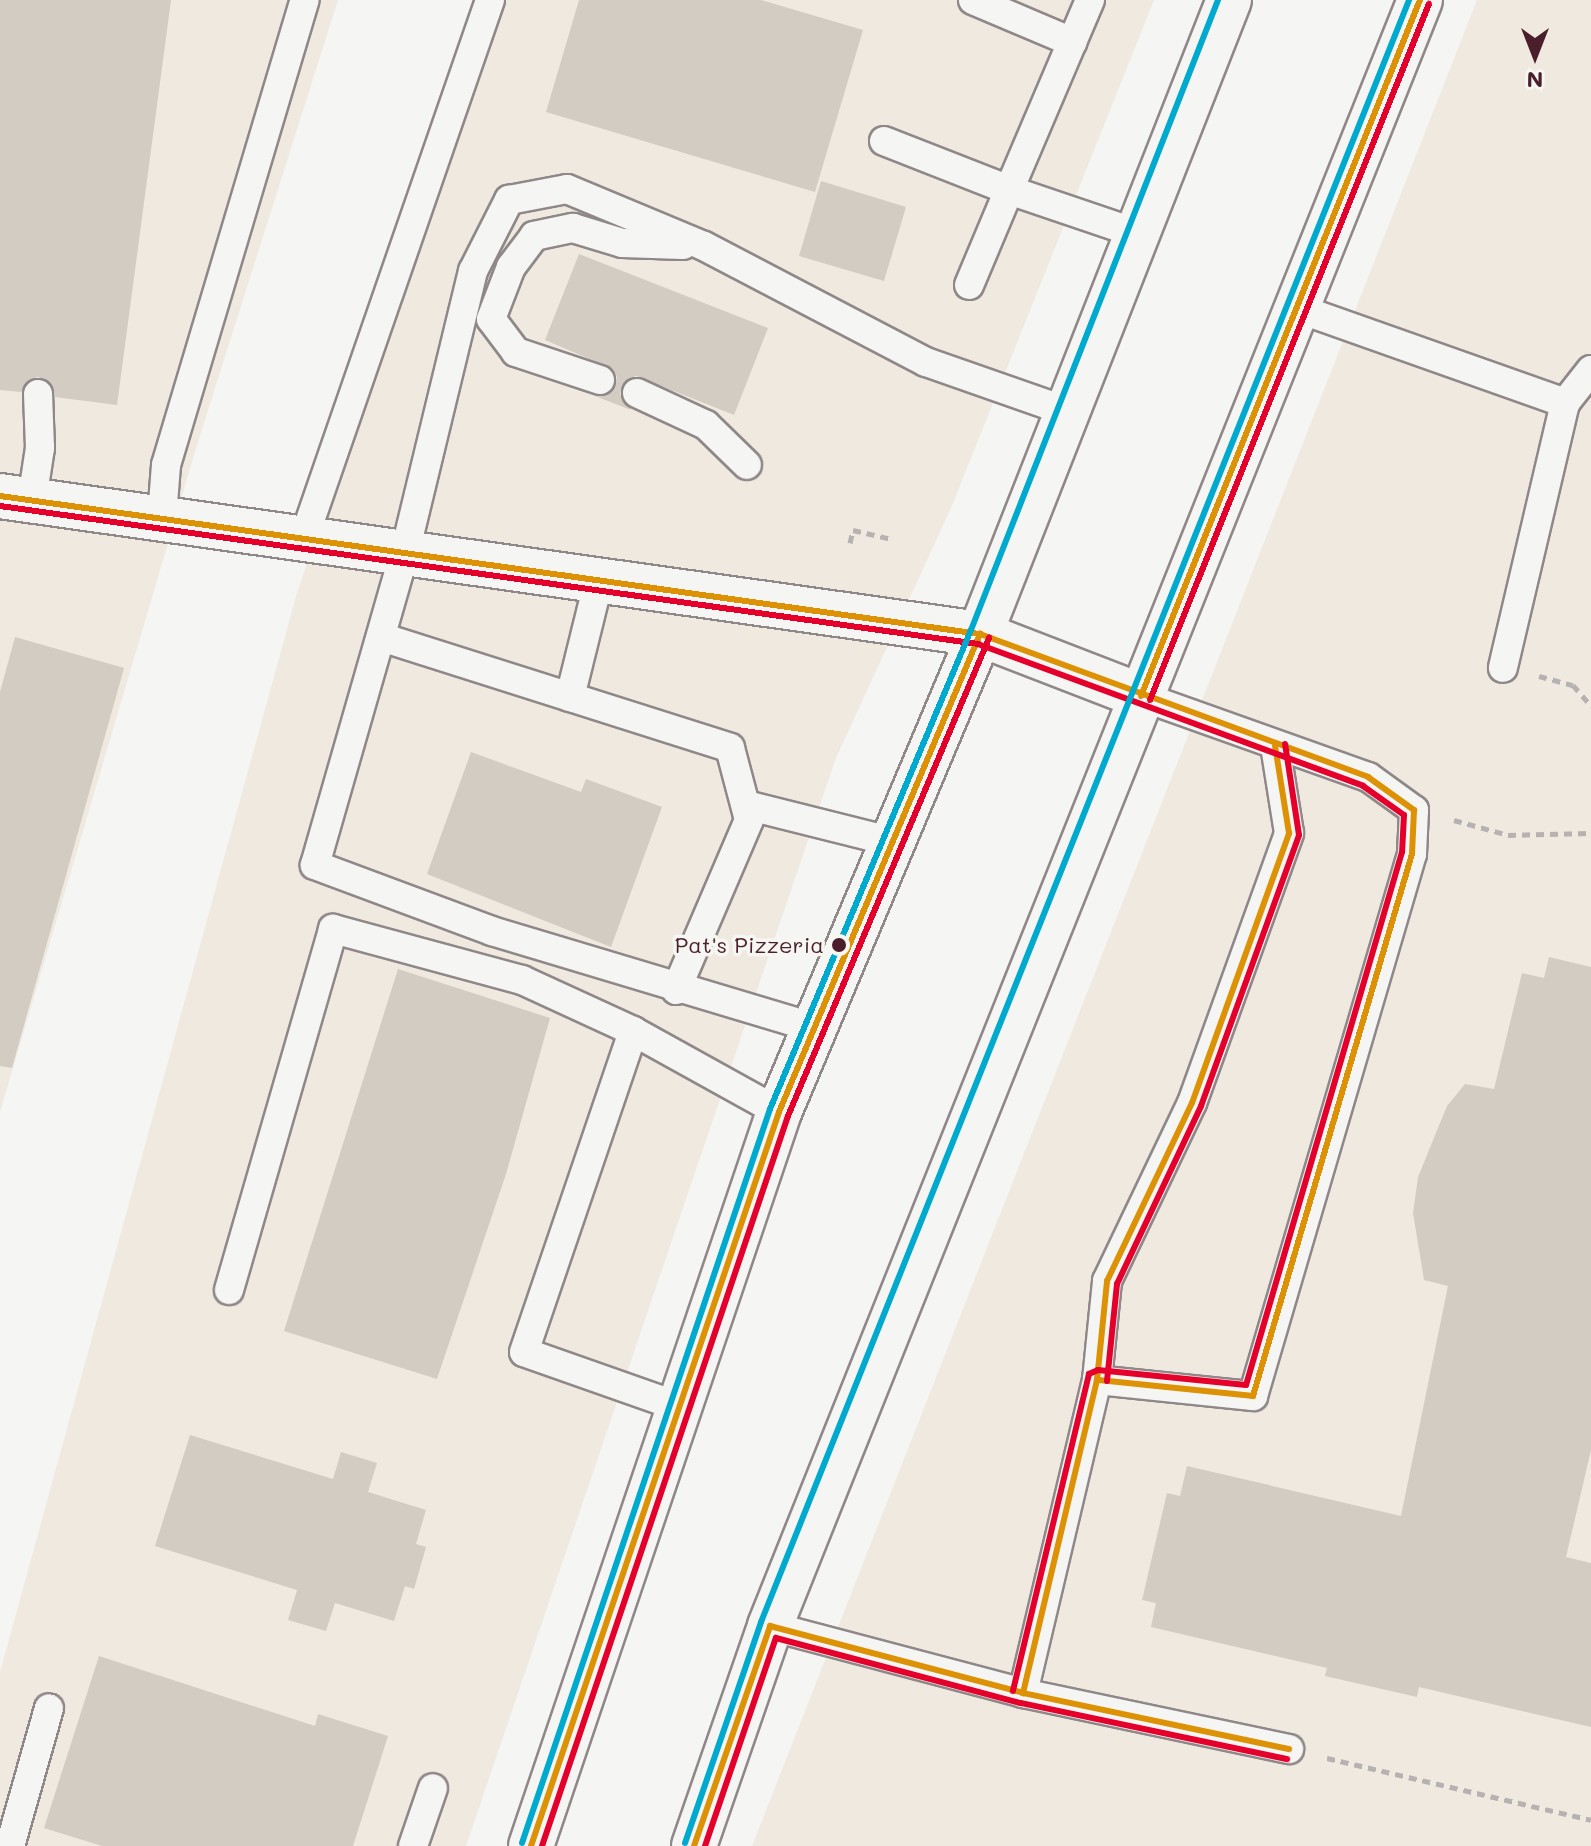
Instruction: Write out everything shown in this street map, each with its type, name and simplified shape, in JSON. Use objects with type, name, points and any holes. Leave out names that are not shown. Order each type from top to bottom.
[{"type":"main road","points":[[531,1846],[779,1112],[980,634],[1229,0]]},
{"type":"main road","points":[[694,1846],[770,1626],[1294,307],[1420,0]]},
{"type":"main road","points":[[16,498],[980,634],[1141,696]]},
{"type":"lane","points":[[162,517],[166,465],[305,0]]},
{"type":"lane","points":[[304,538],[490,0]]},
{"type":"lane","points":[[973,0],[1072,42]]},
{"type":"lane","points":[[969,285],[1090,0]]},
{"type":"lane","points":[[884,141],[1009,190],[1136,233]]},
{"type":"lane","points":[[815,1028],[676,990],[492,931],[315,865],[405,552],[473,271],[509,200],[567,189],[704,246],[926,362],[1066,411]]},
{"type":"lane","points":[[600,380],[516,352],[491,319],[511,267],[534,236],[573,228],[622,243],[704,246]]},
{"type":"lane","points":[[1294,307],[1565,403]]},
{"type":"lane","points":[[1503,668],[1565,403],[1591,370]]},
{"type":"lane","points":[[637,393],[706,425],[747,465]]},
{"type":"lane","points":[[16,498],[40,448],[38,394]]},
{"type":"lane","points":[[570,697],[599,580]]},
{"type":"lane","points":[[381,637],[730,748],[749,820],[676,990]]},
{"type":"lane","points":[[1097,1380],[1253,1396],[1329,1149],[1412,854],[1414,810],[1368,777],[1141,696]]},
{"type":"lane","points":[[1023,1693],[1097,1380],[1107,1281],[1192,1103],[1289,833],[1275,746]]},
{"type":"lane","points":[[746,805],[893,842]]},
{"type":"lane","points":[[229,1290],[333,929],[522,980],[633,1031],[779,1112]]},
{"type":"lane","points":[[633,1031],[524,1352],[680,1407]]},
{"type":"lane","points":[[770,1626],[1023,1693],[1289,1749]]},
{"type":"lane","points":[[10,1846],[49,1708]]},
{"type":"lane","points":[[413,1846],[433,1788]]},
{"type":"path","points":[[850,543],[853,530],[889,538]]},
{"type":"path","points":[[1503,668],[1573,685],[1591,706]]},
{"type":"path","points":[[1414,810],[1508,835],[1591,833]]},
{"type":"path","points":[[1289,1749],[1591,1820]]},
{"type":"shaded area","points":[[0,0],[338,0],[197,445],[0,1112]]},
{"type":"shaded area","points":[[498,0],[1154,0],[951,508],[836,758],[466,1846],[0,1846],[0,1672],[297,593]]},
{"type":"shaded area","points":[[1477,0],[1591,0],[1591,1846],[752,1846]]},
{"type":"building","points":[[0,0],[171,0],[117,405],[55,397],[52,384],[38,377],[28,380],[21,392],[0,390]]},
{"type":"building","points":[[579,0],[761,0],[863,30],[815,192],[546,112]]},
{"type":"building","points":[[821,181],[906,207],[884,281],[799,256]]},
{"type":"building","points":[[579,254],[768,328],[734,415],[636,376],[627,380],[620,394],[631,410],[595,396],[612,392],[617,377],[613,369],[545,340]]},
{"type":"building","points":[[15,637],[124,668],[12,1068],[0,1066],[0,692]]},
{"type":"building","points":[[471,752],[581,792],[586,779],[662,807],[611,947],[427,874]]},
{"type":"building","points":[[1549,957],[1591,967],[1591,1450],[1566,1557],[1591,1563],[1591,1727],[1419,1687],[1417,1697],[1325,1676],[1327,1668],[1151,1627],[1156,1603],[1142,1600],[1167,1493],[1180,1496],[1187,1466],[1401,1516],[1448,1286],[1424,1280],[1413,1213],[1418,1177],[1447,1106],[1465,1084],[1494,1089],[1522,973],[1544,978]]},
{"type":"building","points":[[398,969],[550,1018],[506,1174],[437,1379],[284,1331]]},
{"type":"building","points":[[190,1435],[333,1479],[341,1452],[377,1463],[368,1492],[426,1510],[416,1544],[426,1547],[414,1589],[405,1586],[394,1621],[335,1603],[326,1631],[288,1620],[297,1590],[155,1546]]},
{"type":"building","points":[[99,1656],[315,1726],[318,1714],[388,1736],[353,1846],[102,1846],[44,1828]]},
{"type":"transit line","points":[[522,1843],[770,1109],[971,630],[1218,0]]},
{"type":"transit line","points":[[685,1843],[761,1622],[1409,0]]},
{"type":"transit line","points":[[1141,696],[1420,0]]},
{"type":"transit line","points":[[1150,700],[1429,4]]},
{"type":"transit line","points":[[0,496],[980,634],[1368,777],[1414,810],[1412,854],[1253,1396],[1097,1380],[1023,1693]]},
{"type":"transit line","points":[[0,506],[978,644],[1363,786],[1404,815],[1402,852],[1246,1385],[1098,1370],[1089,1374],[1013,1691]]},
{"type":"transit line","points":[[531,1846],[779,1112],[980,634]]},
{"type":"transit line","points":[[542,1846],[788,1116],[989,638]]},
{"type":"transit line","points":[[1107,1381],[1117,1284],[1201,1106],[1299,835],[1285,744]]},
{"type":"transit line","points":[[1097,1380],[1107,1281],[1192,1103],[1289,833],[1275,746]]},
{"type":"transit line","points":[[694,1846],[770,1626],[1023,1693],[1289,1749]]},
{"type":"transit line","points":[[705,1846],[776,1638],[1021,1703],[1287,1759]]},
{"type":"place","name":"Pat's Pizzeria","points":[[839,945]]}]
